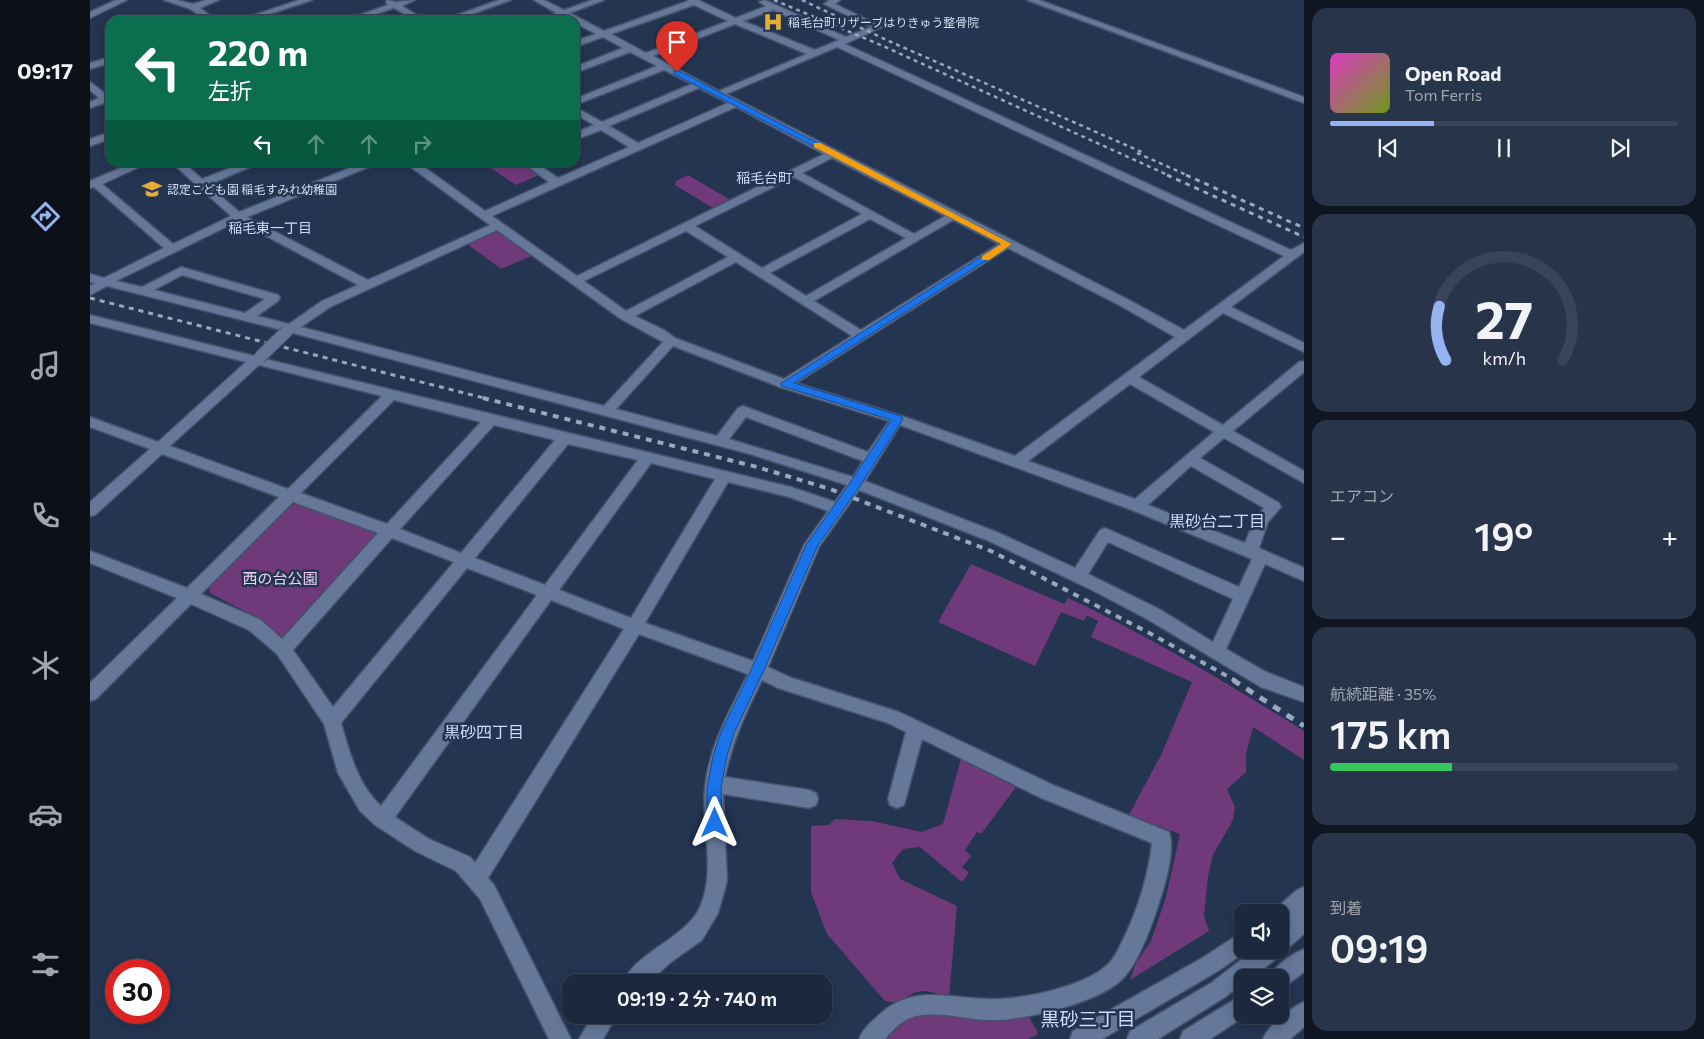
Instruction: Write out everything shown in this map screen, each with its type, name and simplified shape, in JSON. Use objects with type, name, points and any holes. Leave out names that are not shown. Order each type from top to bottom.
[{"type":"street","points":[[90,15],[123,0]]},
{"type":"street","points":[[168,0],[193,7],[205,15]]},
{"type":"street","points":[[193,7],[216,0]]},
{"type":"street","points":[[259,15],[308,0]]},
{"type":"street","points":[[387,0],[412,15]]},
{"type":"street","points":[[364,15],[411,0]]},
{"type":"street","points":[[462,15],[507,0]]},
{"type":"street","points":[[538,0],[567,15]]},
{"type":"street","points":[[558,15],[600,0]]},
{"type":"street","points":[[760,0],[841,42],[1292,255]]},
{"type":"street","points":[[719,94],[878,27],[828,4],[836,0]]},
{"type":"street","points":[[1031,0],[1304,100]]},
{"type":"street","points":[[580,42],[693,1],[735,21],[814,53]]},
{"type":"street","points":[[646,56],[772,7]]},
{"type":"street","points":[[580,22],[953,216],[1125,303],[1184,336]]},
{"type":"street","points":[[580,68],[632,48]]},
{"type":"street","points":[[90,66],[105,62]]},
{"type":"street","points":[[580,100],[666,66]]},
{"type":"street","points":[[580,135],[700,84]]},
{"type":"street","points":[[90,85],[105,98]]},
{"type":"street","points":[[90,105],[105,101]]},
{"type":"street","points":[[484,215],[737,103]]},
{"type":"street","points":[[580,113],[637,147]]},
{"type":"street","points":[[90,143],[105,137]]},
{"type":"street","points":[[576,281],[834,153]]},
{"type":"street","points":[[133,167],[92,184],[172,249]]},
{"type":"street","points":[[181,167],[238,217],[368,285]]},
{"type":"street","points":[[200,184],[244,167]]},
{"type":"street","points":[[96,284],[238,217],[363,167]]},
{"type":"street","points":[[416,167],[625,316],[660,333],[671,341],[785,384],[897,419],[1137,506],[1256,553],[1304,575]]},
{"type":"street","points":[[534,167],[557,183]]},
{"type":"street","points":[[794,174],[914,238]]},
{"type":"street","points":[[762,274],[870,214]]},
{"type":"street","points":[[806,301],[953,216]]},
{"type":"street","points":[[90,511],[258,359],[288,329],[326,304],[498,225]]},
{"type":"street","points":[[687,226],[861,336]]},
{"type":"street","points":[[785,384],[1008,244]]},
{"type":"street","points":[[1016,463],[1304,246]]},
{"type":"street","points":[[625,316],[736,258]]},
{"type":"street","points":[[90,271],[96,284]]},
{"type":"street","points":[[142,292],[181,271],[274,298],[246,318]]},
{"type":"street","points":[[96,284],[142,292],[607,411],[720,441],[856,483],[994,537],[1153,614],[1265,680],[1304,694]]},
{"type":"street","points":[[1221,307],[1304,348]]},
{"type":"street","points":[[90,318],[565,438],[791,492],[837,508]]},
{"type":"street","points":[[607,411],[671,341]]},
{"type":"street","points":[[1137,506],[1190,459],[1304,365]]},
{"type":"street","points":[[1129,377],[1304,478]]},
{"type":"street","points":[[90,694],[392,394]]},
{"type":"street","points":[[720,441],[743,411],[872,459]]},
{"type":"street","points":[[283,649],[391,532],[491,419]]},
{"type":"street","points":[[643,974],[664,955],[695,932],[708,914],[717,881],[715,784],[720,756],[728,732],[758,670],[812,545],[856,483],[897,419]]},
{"type":"street","points":[[90,422],[292,494],[635,626],[758,670],[784,683],[893,717],[1046,791],[1116,821],[1162,838],[1160,867],[1140,931],[1117,970],[1087,990],[1052,1000],[1000,1010],[929,1005],[906,1008],[880,1028],[870,1039]]},
{"type":"street","points":[[332,721],[565,438]]},
{"type":"street","points":[[382,818],[647,458]]},
{"type":"street","points":[[1190,459],[1274,507],[1262,519],[1256,553],[1242,596],[1217,650]]},
{"type":"street","points":[[477,878],[635,626],[724,476]]},
{"type":"street","points":[[1078,577],[1105,534],[1242,596]]},
{"type":"street","points":[[90,557],[190,596],[255,625],[283,649],[332,721],[347,774],[367,805],[382,818],[422,845],[463,864],[477,878],[487,892],[560,1039]]},
{"type":"street","points":[[897,799],[916,728]]},
{"type":"street","points":[[715,784],[809,799]]},
{"type":"street","points":[[1289,909],[1304,897]]},
{"type":"street","points":[[1289,934],[1304,920]]},
{"type":"street","points":[[1081,1039],[1211,964],[1234,948]]},
{"type":"street","points":[[1138,1039],[1218,990],[1259,959]]},
{"type":"street","points":[[1289,971],[1304,959]]},
{"type":"street","points":[[1191,1039],[1234,1011]]},
{"type":"street","points":[[1274,1039],[1304,1013]]},
{"type":"street","points":[[590,1039],[600,1024]]},
{"type":"green space","points":[[489,167],[526,167],[539,175],[516,185]]},
{"type":"green space","points":[[688,175],[732,201],[719,208],[711,207],[675,185],[676,181]]},
{"type":"green space","points":[[495,231],[531,256],[501,269],[466,243]]},
{"type":"green space","name":"西の台公園","points":[[298,503],[374,531],[377,539],[291,635],[280,636],[250,614],[210,593],[209,586],[288,506]]},
{"type":"green space","points":[[971,564],[1064,604],[1068,598],[1128,628],[1188,661],[1304,731],[1304,760],[1253,727],[1246,754],[1246,772],[1227,789],[1235,807],[1233,820],[1213,855],[1208,876],[1204,916],[1209,931],[1130,980],[1136,963],[1151,941],[1166,897],[1180,834],[1129,815],[1162,753],[1192,682],[1091,637],[1098,621],[1087,615],[1084,621],[1061,612],[1035,666],[938,622]]},
{"type":"green space","points":[[961,759],[1016,787],[981,834],[977,832],[965,850],[971,856],[962,867],[969,873],[962,882],[920,847],[903,849],[892,863],[900,879],[957,906],[949,997],[922,991],[912,994],[898,1003],[885,1001],[827,934],[811,892],[811,826],[829,825],[835,819],[871,821],[922,832],[943,824]]},
{"type":"green space","points":[[915,1013],[1028,1015],[1037,1031],[1037,1035],[1028,1039],[882,1039],[900,1021]]},
{"type":"railway","points":[[774,0],[883,46],[1170,176]]},
{"type":"railway","points":[[802,0],[891,42],[1144,153]]},
{"type":"railway","points":[[1137,153],[1189,176]]},
{"type":"railway","points":[[1167,175],[1304,237]]},
{"type":"railway","points":[[1186,175],[1304,228]]},
{"type":"railway","points":[[90,298],[488,399]]},
{"type":"railway","points":[[483,398],[757,467],[830,489],[991,551],[1153,635],[1236,681]]},
{"type":"railway","points":[[1233,680],[1304,726]]},
{"type":"slow traffic","points":[[817,145],[1008,244],[986,258]]},
{"type":"place","name":"稲毛台町リザーブはりきゅう整骨院","points":[[773,22]]},
{"type":"place","name":"認定こども園 稲毛すみれ幼稚園","points":[[152,189]]},
{"type":"district","name":"稲毛台町","points":[[764,177]]},
{"type":"district","name":"稲毛東一丁目","points":[[270,227]]},
{"type":"district","name":"黒砂台二丁目","points":[[1217,520]]},
{"type":"district","name":"黒砂四丁目","points":[[484,731]]},
{"type":"district","name":"黒砂三丁目","points":[[1088,1018]]},
{"type":"route","points":[[677,72],[1008,244],[785,384],[897,419],[856,483],[812,545],[758,670],[728,732],[720,756],[714,788],[715,823]]}]
